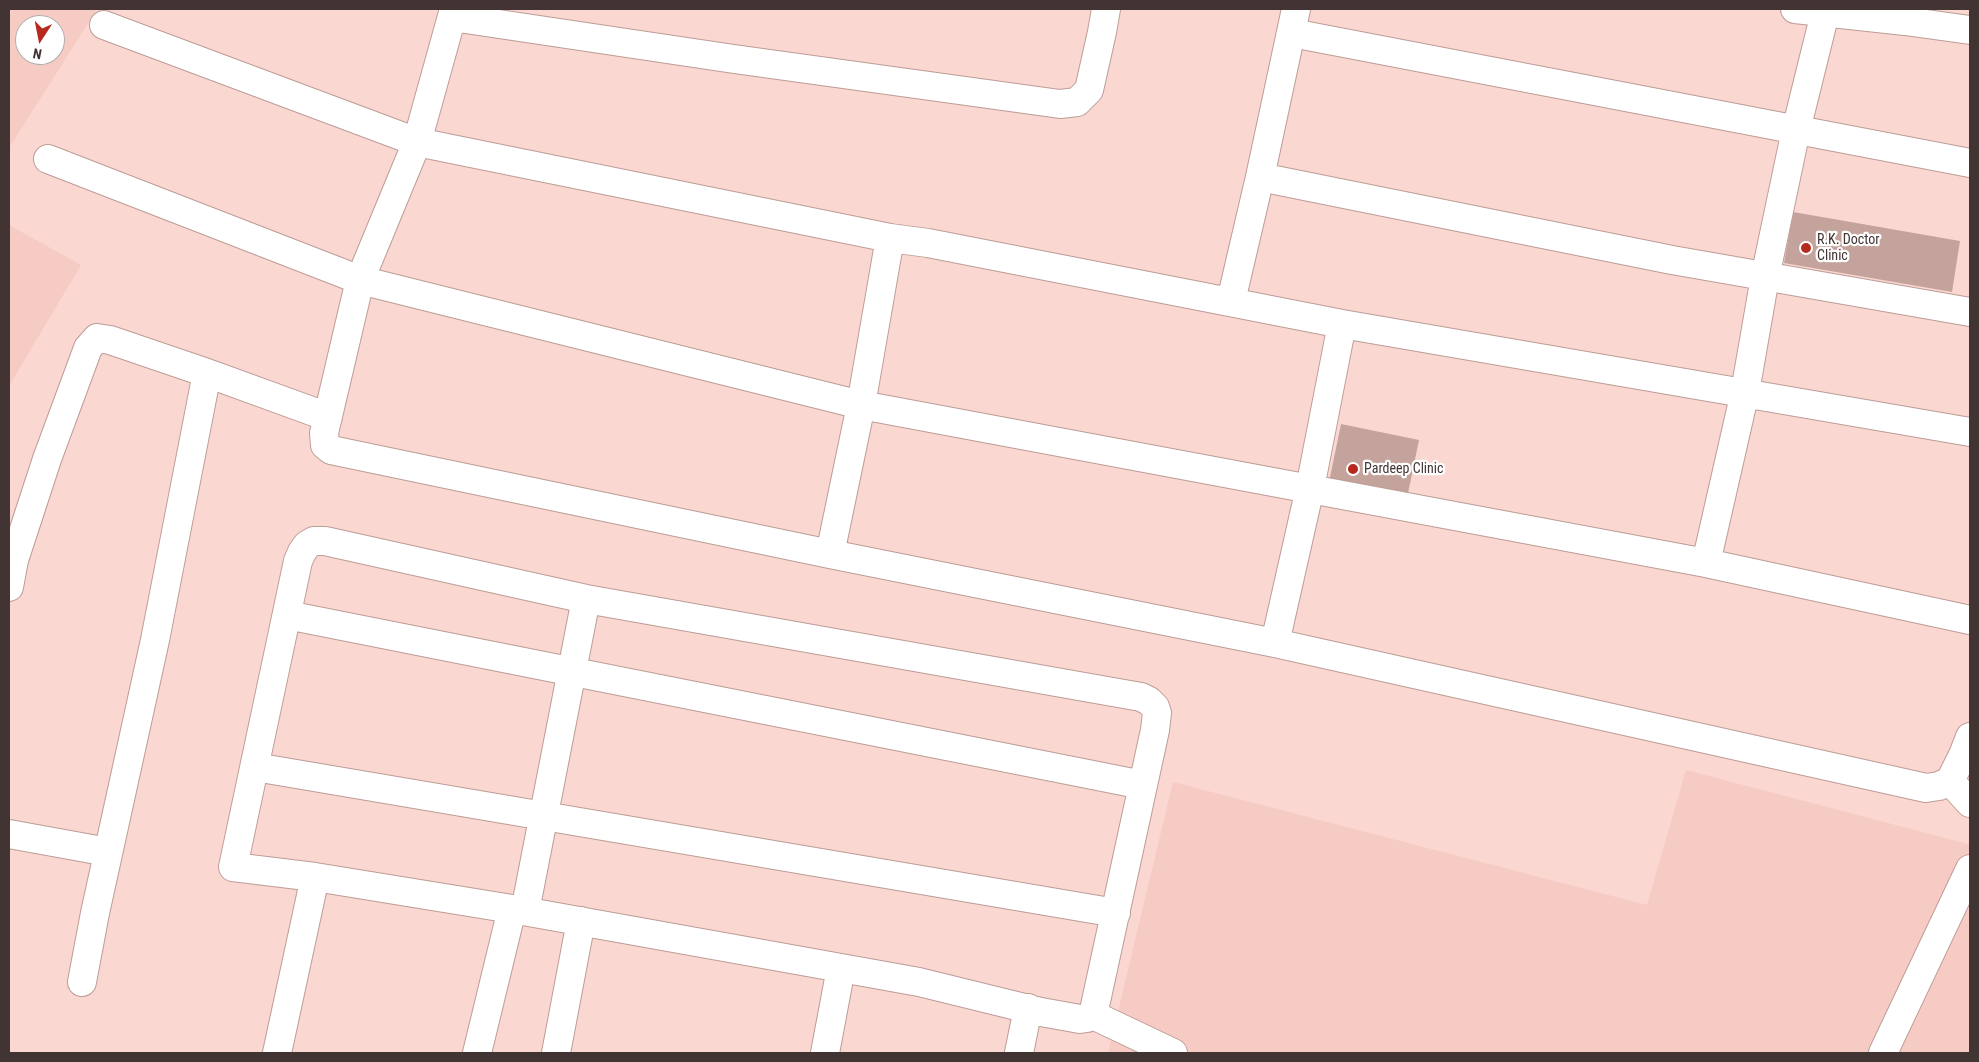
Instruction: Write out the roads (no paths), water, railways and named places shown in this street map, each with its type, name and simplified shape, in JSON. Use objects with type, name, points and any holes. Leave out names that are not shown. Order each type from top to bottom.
[{"type":"street","points":[[1106,9],[1089,90],[1077,102],[1060,104],[734,59],[453,13],[417,142],[360,280],[324,433],[325,445],[331,450],[344,454],[1275,643],[1926,788],[1939,786],[1950,781],[1970,736]]},
{"type":"street","points":[[1795,9],[1826,11],[1970,30]]},
{"type":"street","points":[[1706,563],[1745,392],[1765,277],[1796,130],[1826,11]]},
{"type":"street","points":[[1231,301],[1294,21],[1796,130],[1970,163]]},
{"type":"street","points":[[104,25],[417,142],[890,238],[928,243],[1342,324],[1970,432]]},
{"type":"street","points":[[48,160],[360,280],[861,405],[1706,563],[1970,620]]},
{"type":"street","points":[[1260,177],[1672,260],[1970,312]]},
{"type":"street","points":[[830,554],[861,405],[890,238]]},
{"type":"street","points":[[1275,643],[1310,488],[1342,324]]},
{"type":"street","points":[[9,587],[14,560],[44,468],[92,342],[97,338],[110,340],[207,373],[328,417]]},
{"type":"street","points":[[82,982],[108,852],[155,640],[207,373]]},
{"type":"street","points":[[314,541],[325,541],[586,600],[1141,697],[1155,707],[1157,713],[1093,1015],[1080,1019],[919,982],[581,921],[315,878],[233,867],[287,615],[298,561],[302,552],[314,541]]},
{"type":"street","points":[[478,1053],[544,816],[586,600]]},
{"type":"street","points":[[287,615],[1143,785]]},
{"type":"street","points":[[255,767],[1116,912]]},
{"type":"street","points":[[1950,781],[1970,804]]},
{"type":"street","points":[[9,834],[108,852]]},
{"type":"street","points":[[1883,1053],[1970,869]]},
{"type":"street","points":[[277,1053],[315,878]]},
{"type":"street","points":[[556,1053],[581,921]]},
{"type":"street","points":[[825,1053],[841,968]]},
{"type":"street","points":[[1019,1053],[1028,1008]]},
{"type":"street","points":[[1093,1015],[1173,1053]]},
{"type":"place","name":"R.K. Doctor Clinic","points":[[1806,248]]},
{"type":"place","name":"Pardeep Clinic","points":[[1353,469]]}]
